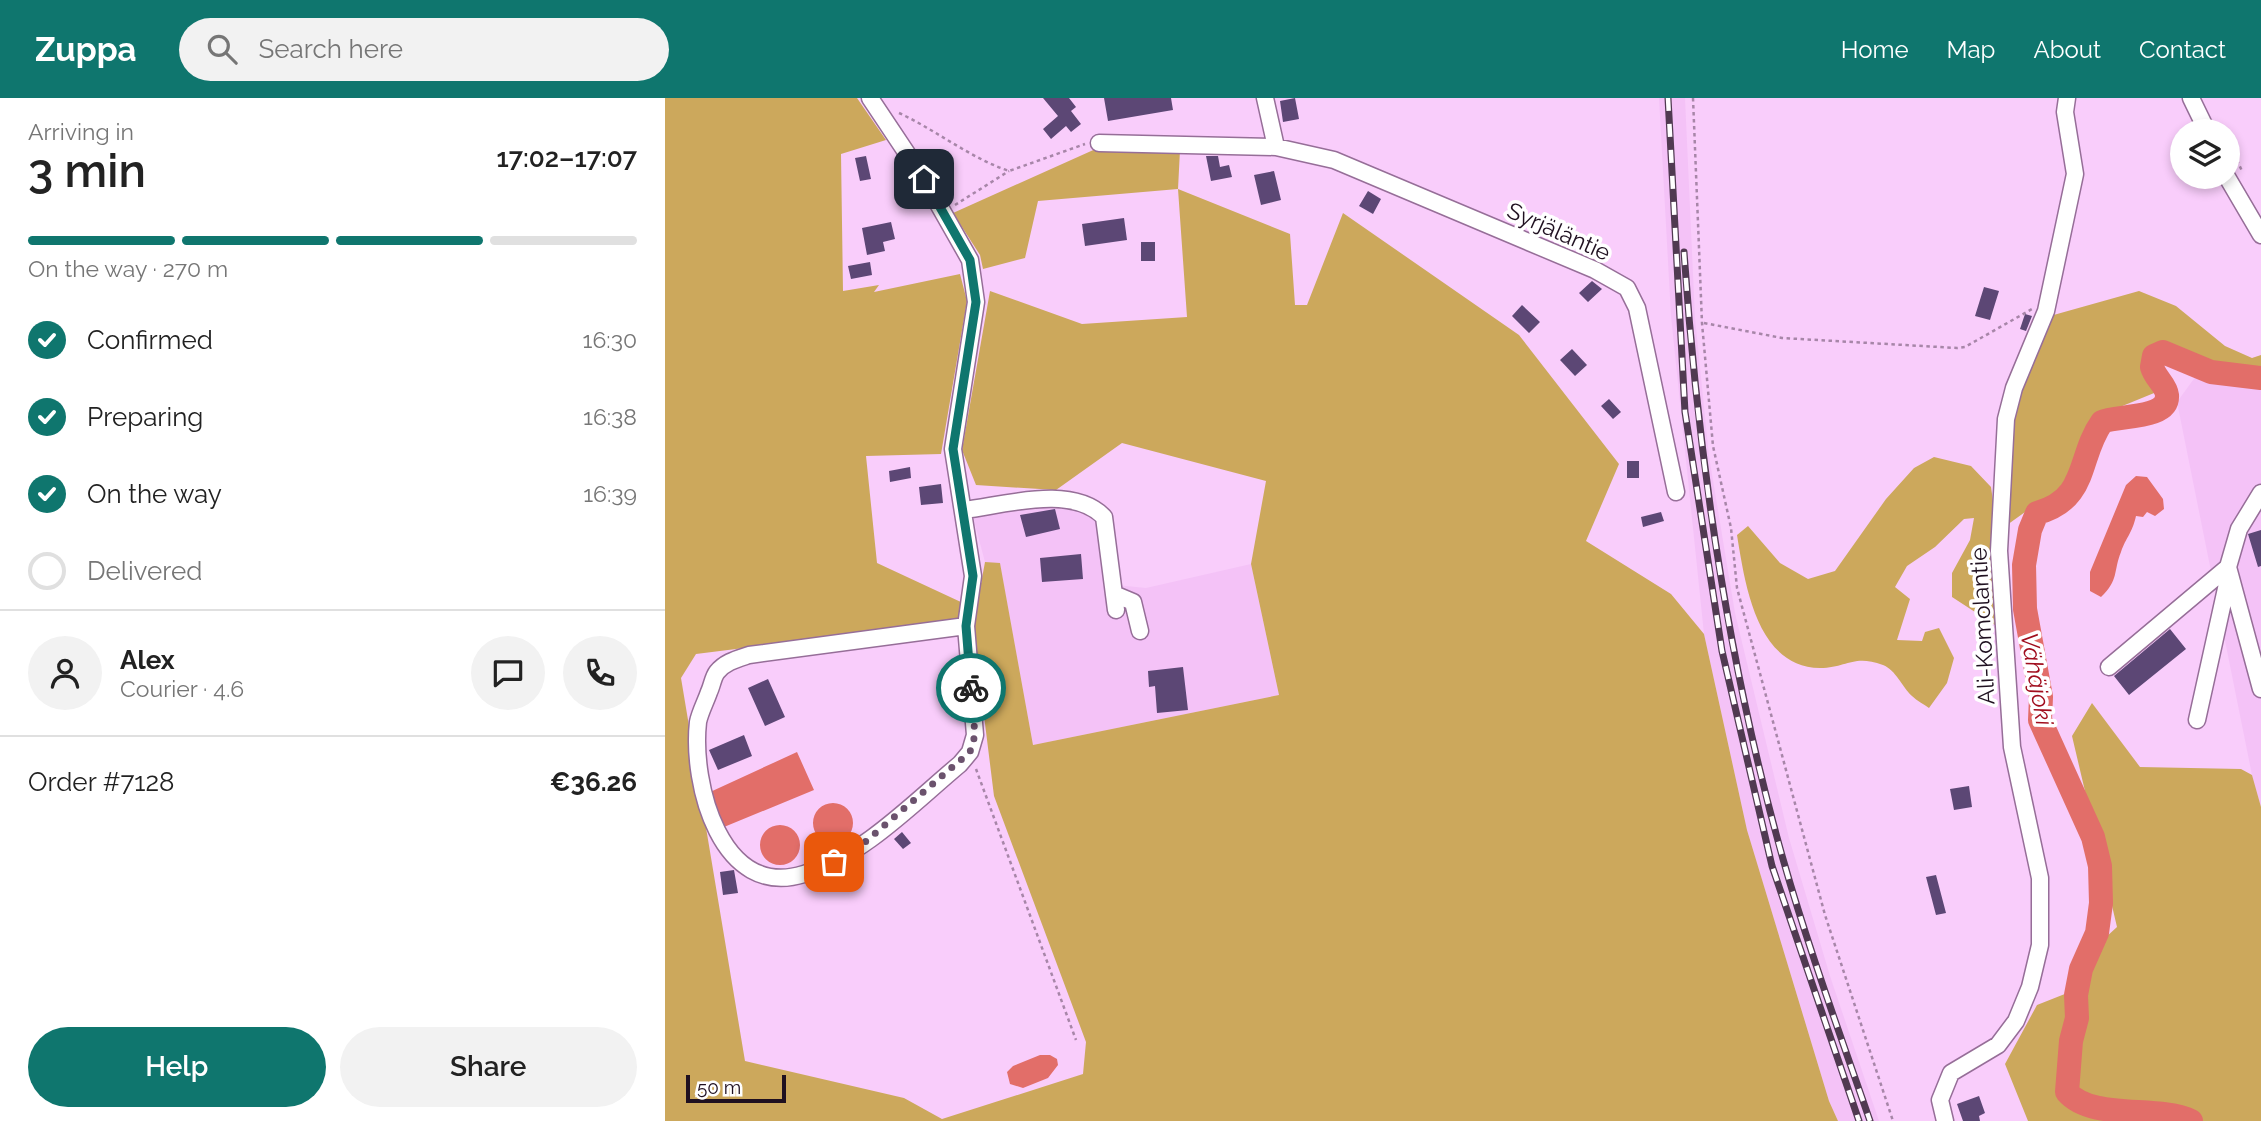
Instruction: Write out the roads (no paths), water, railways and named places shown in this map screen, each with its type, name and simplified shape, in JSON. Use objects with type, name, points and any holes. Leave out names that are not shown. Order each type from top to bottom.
[{"type":"street","points":[[870,98],[970,260],[976,302],[953,449],[973,576],[966,626],[975,735],[970,752],[865,842],[834,862],[786,877],[756,874],[742,866],[725,847],[711,816],[699,764],[698,721],[716,673],[731,660],[803,646],[966,626]]},
{"type":"street","points":[[1265,98],[1276,147]]},
{"type":"street","name":"Ali-Komolantie","points":[[1945,1121],[1940,1100],[1951,1073],[1998,1045],[2016,1021],[2030,987],[2040,945],[2040,878],[2012,747],[1999,551],[2006,419],[2014,388],[2048,304],[2075,174],[2065,112],[2067,98]]},
{"type":"street","points":[[2191,98],[2201,119]]},
{"type":"street","name":"Syrjäläntie","points":[[1099,143],[1276,147],[1334,160],[1595,270],[1627,288],[1637,308],[1676,492]]},
{"type":"street","points":[[2240,186],[2261,235]]},
{"type":"street","points":[[2197,720],[2239,529],[2261,493]]},
{"type":"street","points":[[964,510],[1051,500],[1075,501],[1095,508],[1104,517],[1115,602],[1133,602],[1140,631]]},
{"type":"street","points":[[2109,667],[2229,570]]},
{"type":"street","points":[[2229,570],[2261,689]]},
{"type":"waterway","name":"Vähäjoki","points":[[2191,1121],[2177,1116],[2092,1107],[2067,1092],[2071,1041],[2077,1018],[2076,995],[2081,969],[2097,933],[2101,903],[2100,866],[2093,837],[2040,720],[2041,697],[2025,609],[2024,565],[2030,530],[2037,513],[2054,507],[2066,498],[2074,487],[2094,435],[2102,422],[2151,413],[2165,403],[2166,391],[2152,367],[2154,356],[2163,352],[2211,372],[2261,378]]},
{"type":"railway","points":[[1668,98],[1685,412],[1722,651],[1772,866],[1859,1121]]},
{"type":"railway","points":[[1684,252],[1697,405],[1707,482],[1746,709],[1783,859],[1870,1121]]}]
